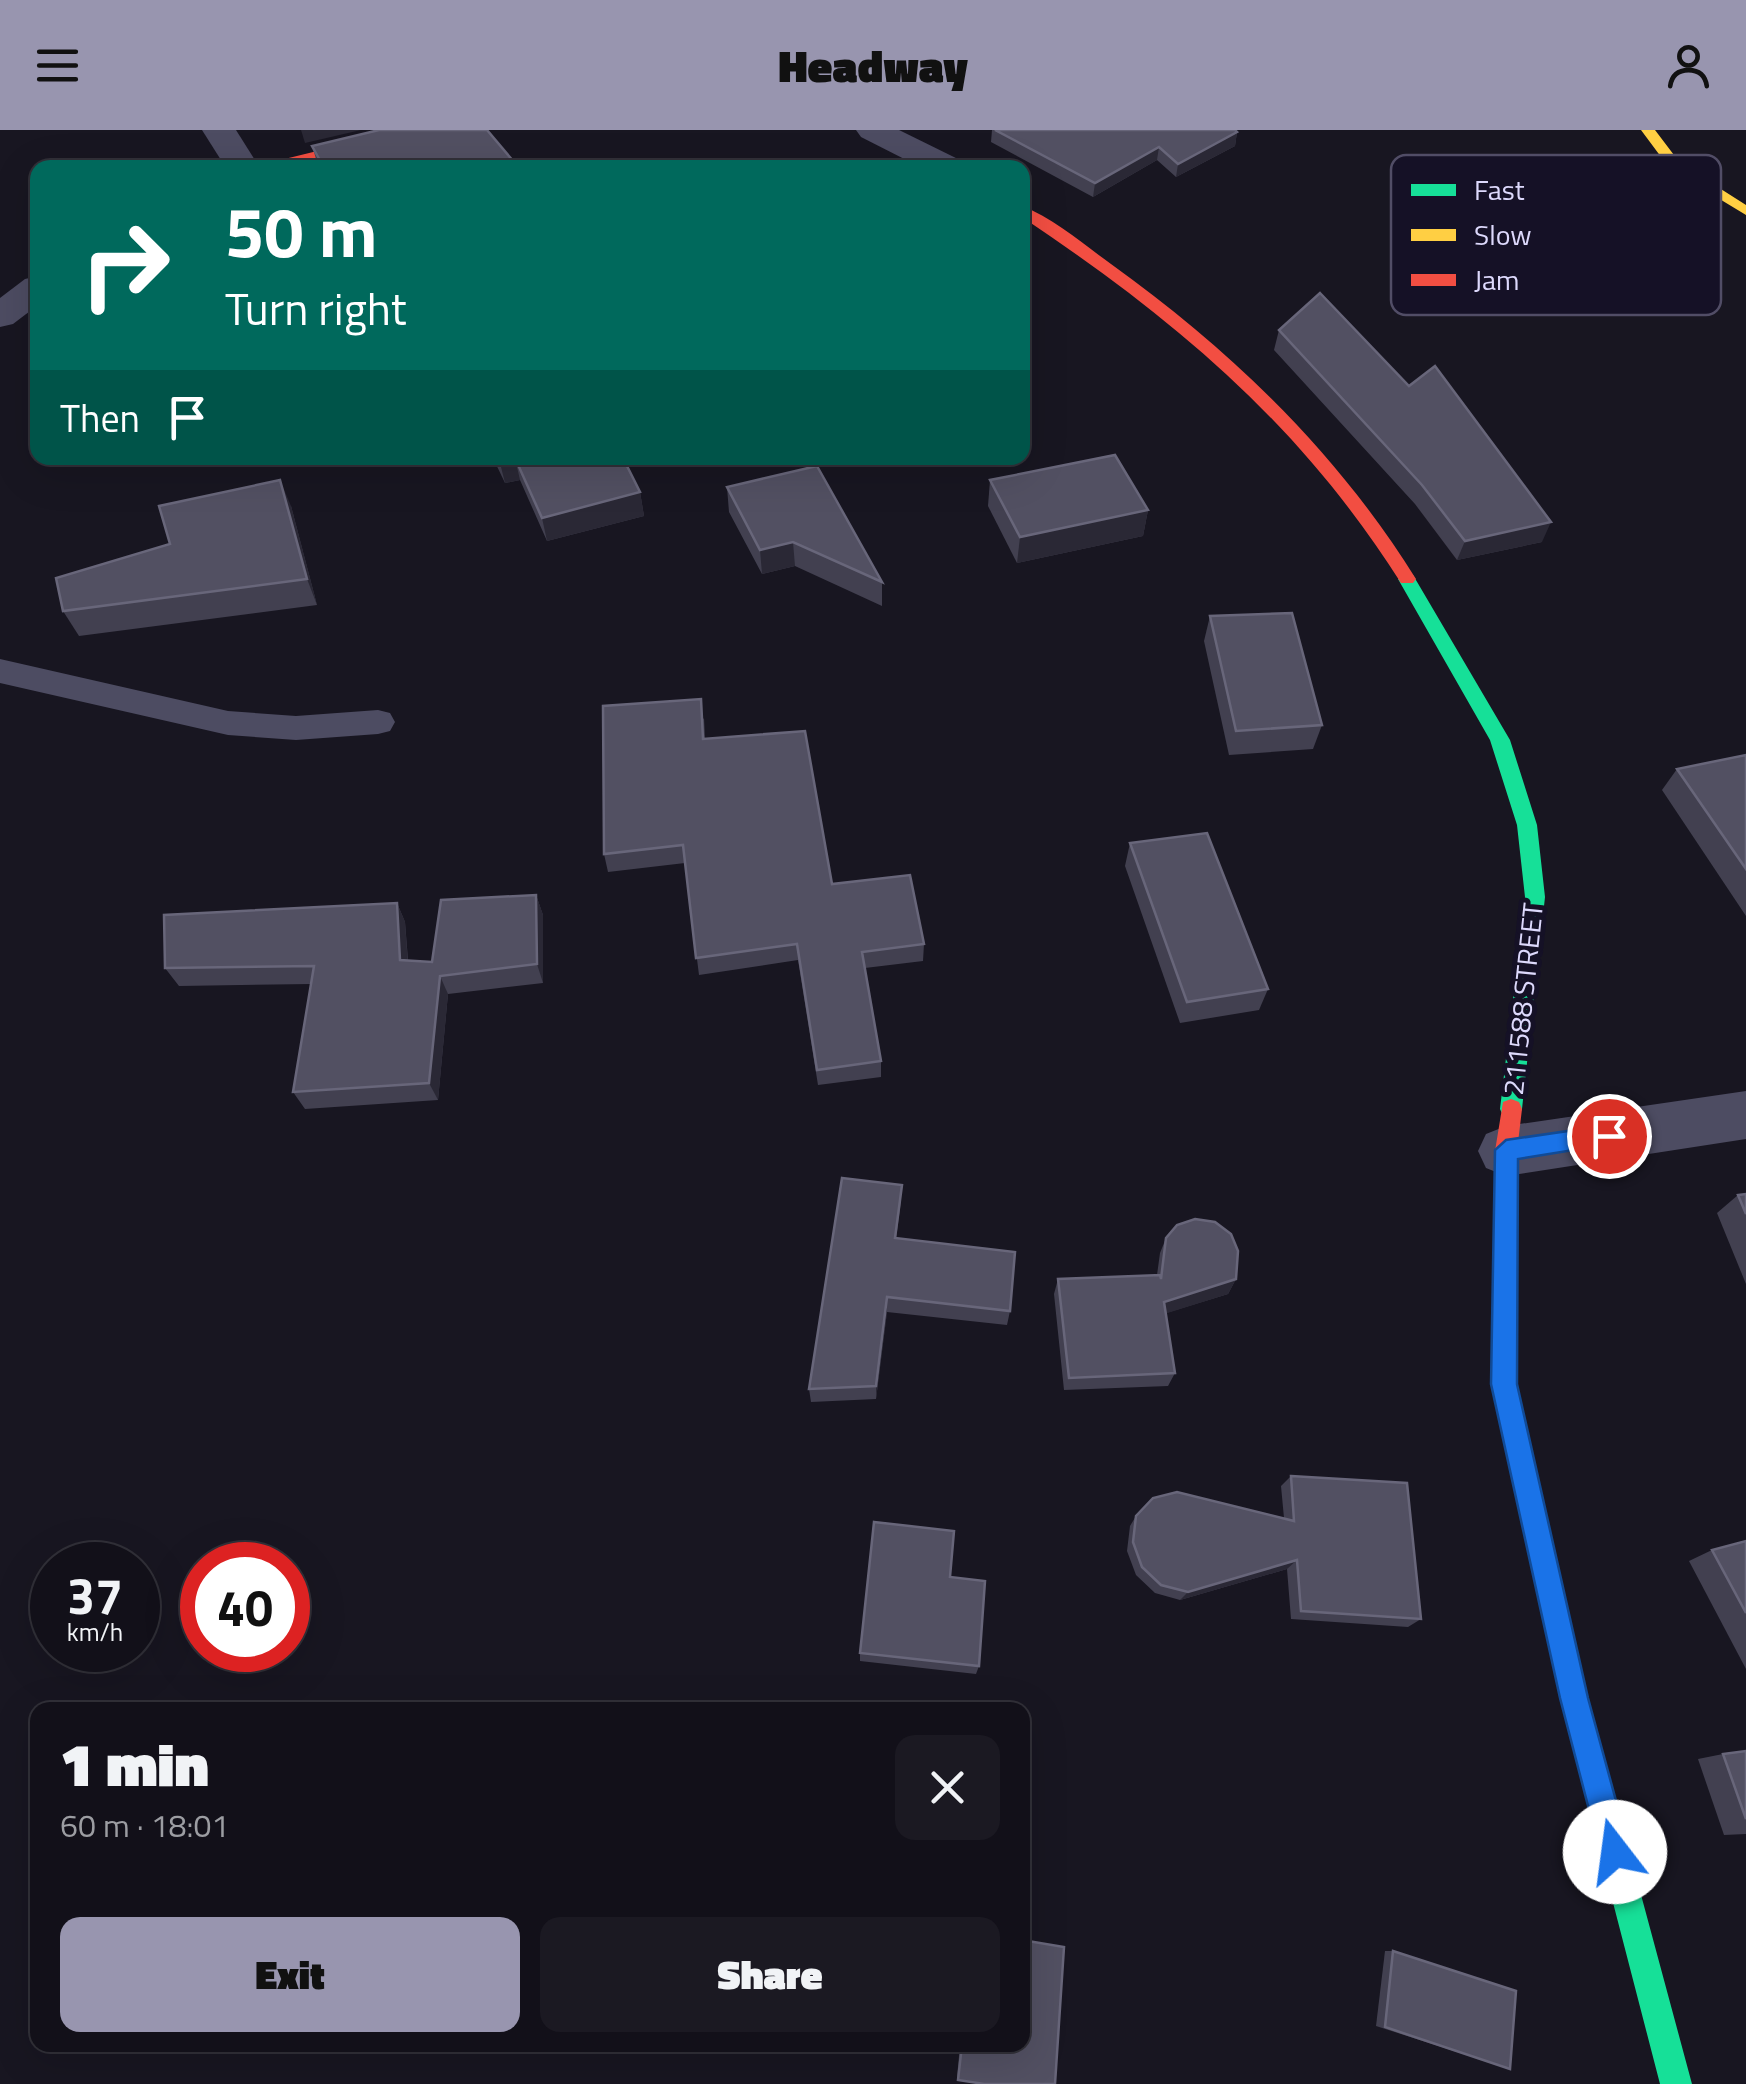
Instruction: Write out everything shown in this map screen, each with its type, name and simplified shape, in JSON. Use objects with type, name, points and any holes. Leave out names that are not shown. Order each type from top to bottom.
[{"type":"street","points":[[219,130],[238,160]]},
{"type":"street","points":[[289,160],[421,130]]},
{"type":"street","points":[[873,130],[934,160]]},
{"type":"street","points":[[1648,130],[1666,155]]},
{"type":"street","points":[[1721,195],[1746,211]]},
{"type":"street","name":"211588 STREET","points":[[1030,215],[1122,275],[1242,380],[1326,466],[1399,564],[1500,740],[1527,826],[1535,898],[1506,1150],[1504,1384],[1574,1698],[1676,2084]]},
{"type":"street","points":[[0,316],[30,293]]},
{"type":"street","points":[[1506,1150],[1746,1116]]},
{"type":"lane","points":[[0,671],[228,724],[296,728],[378,722]]},
{"type":"building","points":[[379,130],[487,130],[512,160],[320,160],[312,146]]},
{"type":"building","points":[[995,130],[1237,132],[1178,164],[1159,147],[1095,183]]},
{"type":"building","points":[[1320,293],[1409,386],[1435,366],[1551,522],[1465,541],[1422,485],[1279,330]]},
{"type":"building","points":[[1115,455],[1148,510],[1020,537],[990,480]]},
{"type":"building","points":[[518,465],[626,465],[640,492],[542,518]]},
{"type":"building","points":[[817,466],[882,582],[793,542],[760,550],[727,487]]},
{"type":"building","points":[[280,480],[307,579],[63,611],[56,578],[170,544],[159,506]]},
{"type":"building","points":[[1292,613],[1322,725],[1236,731],[1210,616]]},
{"type":"building","points":[[701,699],[703,739],[805,731],[832,884],[910,875],[924,944],[862,952],[881,1061],[817,1070],[797,944],[696,958],[683,845],[604,854],[603,706]]},
{"type":"building","points":[[1746,755],[1746,869],[1677,769]]},
{"type":"building","points":[[1207,833],[1268,989],[1187,1002],[1130,843]]},
{"type":"building","points":[[536,895],[537,964],[440,976],[429,1083],[293,1092],[314,966],[165,968],[164,915],[397,903],[400,960],[432,962],[441,900]]},
{"type":"building","points":[[842,1178],[902,1185],[895,1238],[1015,1252],[1010,1311],[887,1297],[876,1386],[809,1389]]},
{"type":"building","points":[[1746,1194],[1746,1214],[1738,1195]]},
{"type":"building","points":[[1195,1219],[1215,1222],[1231,1234],[1238,1251],[1236,1279],[1164,1302],[1175,1373],[1069,1378],[1058,1279],[1160,1275],[1161,1279],[1166,1238],[1177,1225]]},
{"type":"building","points":[[1291,1476],[1407,1483],[1421,1619],[1301,1611],[1297,1560],[1188,1592],[1161,1585],[1142,1567],[1133,1542],[1136,1516],[1153,1498],[1177,1492],[1294,1521]]},
{"type":"building","points":[[874,1522],[954,1531],[950,1577],[985,1581],[979,1666],[860,1653]]},
{"type":"building","points":[[1746,1541],[1746,1613],[1712,1550]]},
{"type":"building","points":[[1746,1751],[1746,1819],[1723,1754]]},
{"type":"building","points":[[1030,1941],[1064,1947],[1055,2084],[958,2080],[961,2052],[1030,2052]]},
{"type":"building","points":[[1393,1951],[1516,1991],[1510,2069],[1385,2027]]},
{"type":"traffic: fast","points":[[1407,579],[1500,740],[1527,825],[1535,897],[1511,1109]]},
{"type":"traffic: fast","points":[[1542,1553],[1574,1698],[1676,2084]]},
{"type":"traffic: slow","points":[[1648,130],[1667,155]]},
{"type":"traffic: slow","points":[[1721,195],[1746,211]]},
{"type":"traffic: jam","points":[[290,160],[421,130]]},
{"type":"traffic: jam","points":[[1030,215],[1131,286],[1236,372],[1330,470],[1407,579]]},
{"type":"traffic: jam","points":[[1511,1109],[1506,1151],[1504,1385],[1542,1553]]},
{"type":"route","points":[[1609,1136],[1506,1150],[1504,1384],[1574,1698],[1615,1852]]}]
